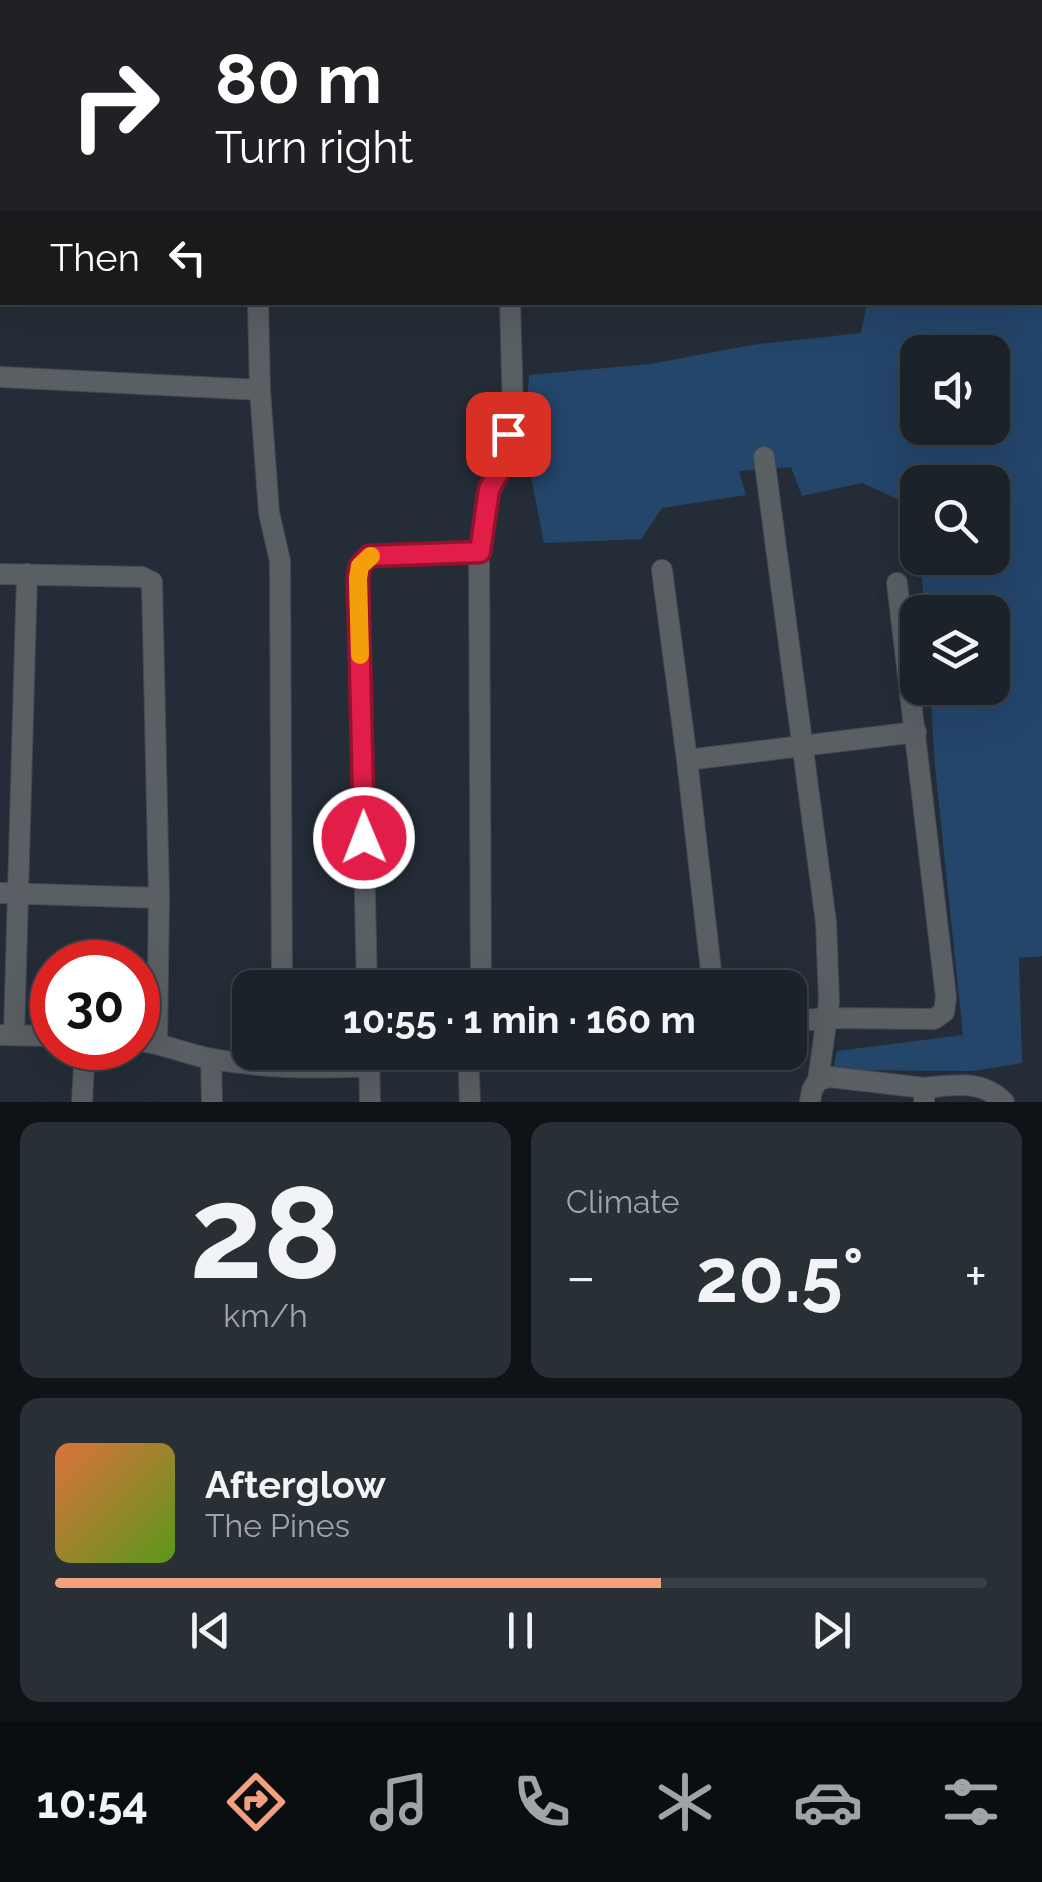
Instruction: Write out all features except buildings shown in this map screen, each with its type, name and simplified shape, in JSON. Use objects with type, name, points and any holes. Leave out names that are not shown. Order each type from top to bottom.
[{"type":"street","points":[[258,305],[269,513],[280,561],[282,970]]},
{"type":"street","points":[[481,970],[480,552],[489,489],[504,457],[513,410],[510,305]]},
{"type":"street","points":[[0,377],[260,390]]},
{"type":"street","points":[[764,457],[826,922],[829,1002],[818,1080],[810,1102]]},
{"type":"street","points":[[367,970],[360,566],[369,556],[480,552]]},
{"type":"street","points":[[662,570],[711,970]]},
{"type":"street","points":[[0,574],[142,577],[152,582],[160,898],[156,940]]},
{"type":"street","points":[[7,1035],[10,894],[28,574]]},
{"type":"street","points":[[807,1019],[934,1019],[944,1012],[946,997],[897,583]]},
{"type":"street","points":[[687,760],[916,732]]},
{"type":"street","points":[[10,894],[160,898]]},
{"type":"street","points":[[160,1045],[211,1059],[232,1059]]},
{"type":"street","points":[[211,1059],[212,1102]]},
{"type":"street","points":[[82,1102],[84,1070]]},
{"type":"street","points":[[369,1070],[370,1102]]},
{"type":"street","points":[[469,1070],[470,1102]]},
{"type":"street","points":[[818,1080],[830,1077],[924,1095],[962,1084],[980,1086],[1004,1102]]},
{"type":"shaded area","points":[[867,305],[1042,305],[1042,956],[1019,958],[1022,1063],[972,1071],[833,1070],[837,1051],[963,1035],[931,705],[1010,705],[1010,595],[923,595],[922,575],[1010,575],[1010,465],[900,465],[900,500],[862,483],[802,496],[791,467],[739,471],[746,495],[662,508],[641,539],[544,543],[524,441],[529,375],[650,364],[751,345],[861,333]]},
{"type":"slow traffic","points":[[360,655],[358,578],[360,566],[371,556]]},
{"type":"route","points":[[364,838],[360,566],[369,556],[480,552],[489,489],[500,470],[508,434]]}]
